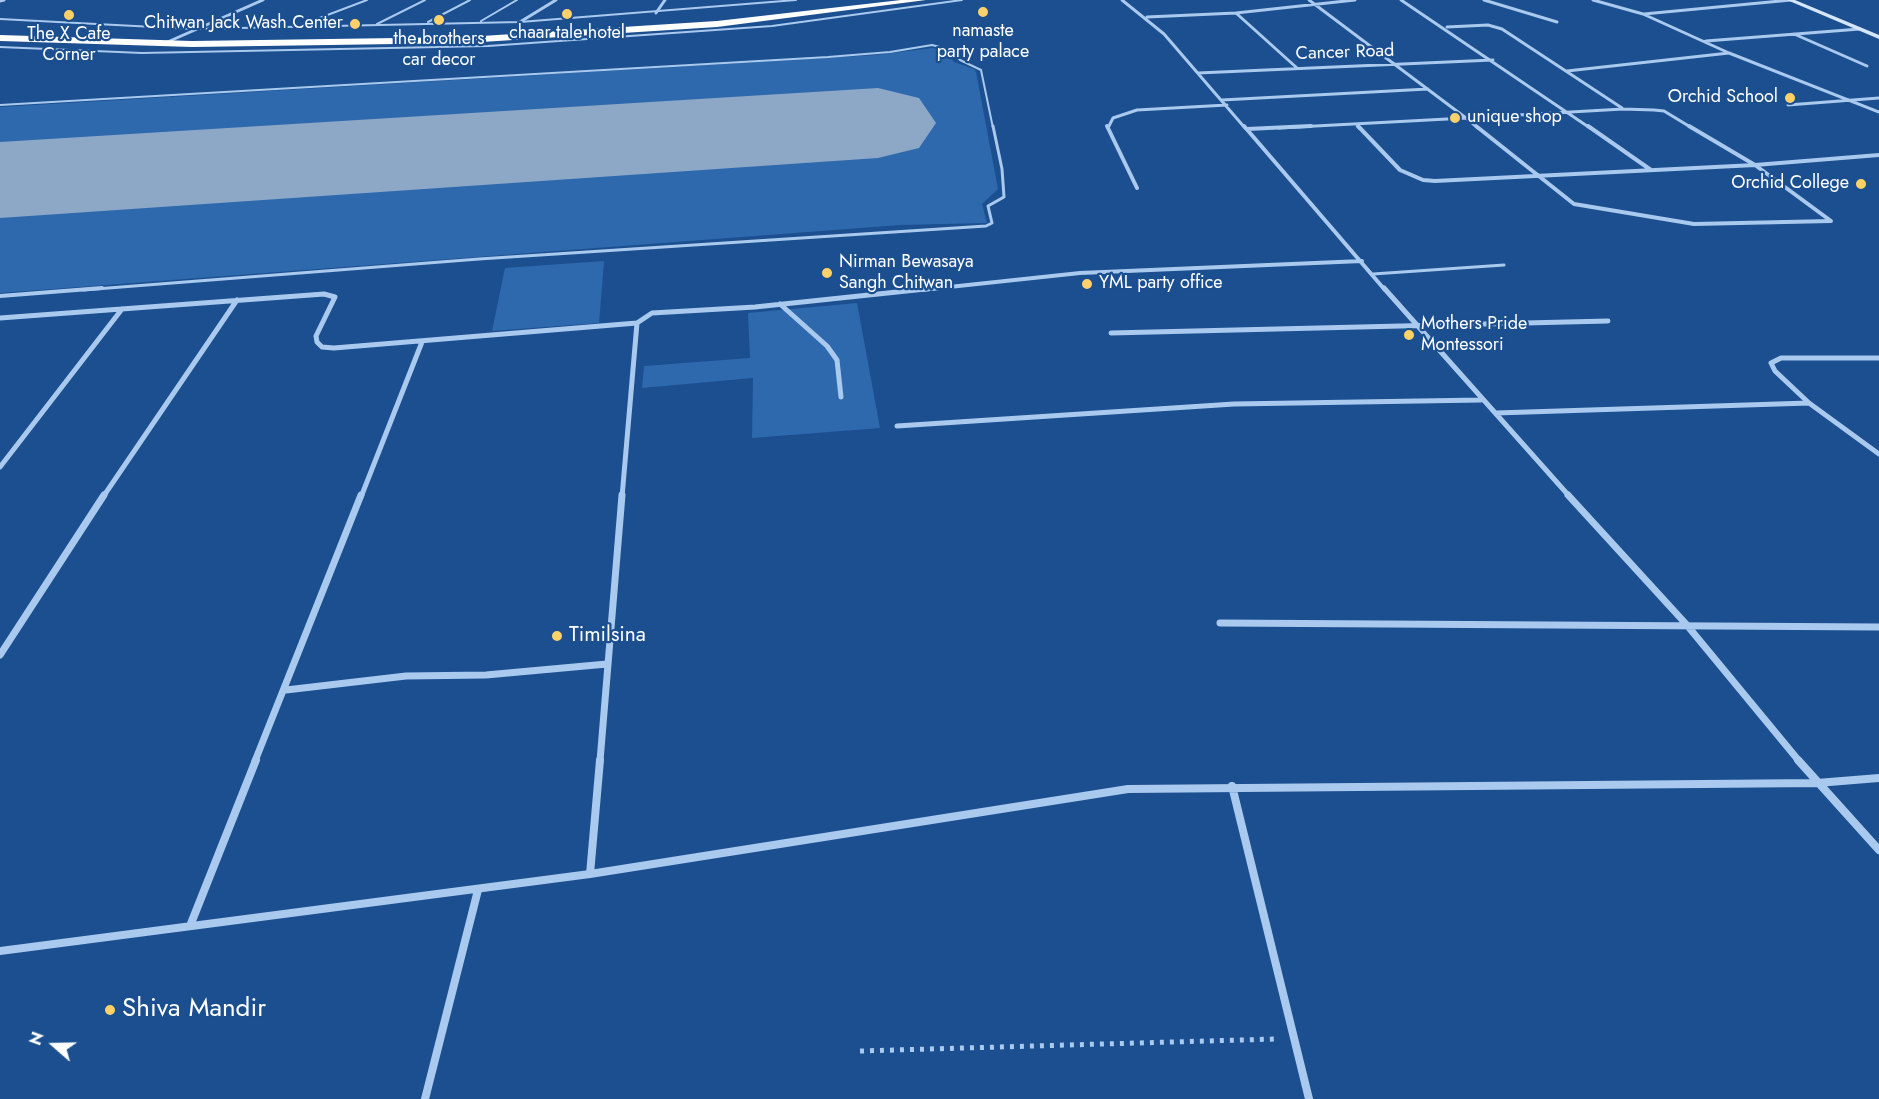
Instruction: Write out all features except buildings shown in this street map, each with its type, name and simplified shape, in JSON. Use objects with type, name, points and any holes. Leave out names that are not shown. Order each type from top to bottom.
[{"type":"highway","points":[[0,27],[182,34],[509,29],[719,15],[852,0]]},
{"type":"highway","points":[[0,38],[162,44],[348,44],[545,36],[728,23],[922,0]]},
{"type":"main road","points":[[1791,0],[1879,37]]},
{"type":"street","points":[[162,44],[263,0]]},
{"type":"street","points":[[520,22],[556,0]]},
{"type":"street","points":[[656,13],[665,0]]},
{"type":"street","points":[[1122,0],[1146,17],[1227,105],[1482,400],[1686,624],[1817,783],[1879,850]]},
{"type":"street","points":[[1247,129],[1356,124],[1466,118],[1565,112],[1623,109],[1664,111],[1755,165],[1831,221],[1716,225],[1683,222],[1574,204],[1466,118],[1397,64],[1318,4],[1309,0]]},
{"type":"street","points":[[1146,17],[1236,13],[1355,0]]},
{"type":"street","points":[[1401,0],[1445,27],[1651,171]]},
{"type":"street","points":[[1484,0],[1557,21]]},
{"type":"street","points":[[1593,0],[1643,14],[1729,53],[1879,112]]},
{"type":"street","points":[[1643,14],[1791,0]]},
{"type":"street","points":[[1236,13],[1297,68]]},
{"type":"street","points":[[1445,27],[1488,25],[1502,29],[1623,109]]},
{"type":"street","points":[[1706,41],[1860,29]]},
{"type":"street","points":[[1794,34],[1867,66]]},
{"type":"street","points":[[1567,71],[1729,53]]},
{"type":"street","name":"Cancer Road","points":[[1198,73],[1493,60]]},
{"type":"street","points":[[1222,100],[1428,88]]},
{"type":"street","points":[[1788,105],[1879,98]]},
{"type":"street","points":[[1137,188],[1107,126],[1113,118],[1122,112],[1137,110],[1227,105]]},
{"type":"street","points":[[1356,124],[1400,170],[1423,180],[1651,171],[1879,155]]},
{"type":"street","points":[[0,318],[324,294],[334,297],[316,336],[317,342],[322,347],[422,342],[637,323],[652,313],[780,304],[1080,273],[1362,261]]},
{"type":"street","points":[[0,655],[54,569],[237,300]]},
{"type":"street","points":[[780,304],[827,346],[837,360],[841,397]]},
{"type":"street","points":[[0,466],[123,309]]},
{"type":"street","points":[[1111,333],[1608,321]]},
{"type":"street","points":[[590,874],[637,323]]},
{"type":"street","points":[[190,926],[286,690],[422,342]]},
{"type":"street","points":[[1879,358],[1781,358],[1771,363],[1775,371],[1809,403],[1879,454]]},
{"type":"street","points":[[897,426],[1234,404],[1482,400]]},
{"type":"street","points":[[1496,413],[1809,403]]},
{"type":"street","points":[[1220,623],[1686,624],[1879,627]]},
{"type":"street","points":[[286,690],[406,675],[506,674],[608,664]]},
{"type":"street","points":[[0,951],[590,874],[1128,789],[1232,786],[1817,783],[1879,778]]},
{"type":"street","points":[[1232,786],[1309,1099]]},
{"type":"street","points":[[425,1099],[478,890]]},
{"type":"lane","points":[[296,27],[367,0]]},
{"type":"lane","points":[[374,25],[425,0]]},
{"type":"lane","points":[[426,24],[470,0]]},
{"type":"lane","points":[[478,22],[517,0]]},
{"type":"lane","points":[[0,20],[193,29],[520,22],[656,13],[796,0]]},
{"type":"lane","points":[[0,48],[142,53],[488,46],[772,26],[962,0]]},
{"type":"lane","points":[[0,105],[828,57],[890,52],[932,45],[948,49],[960,60],[981,70],[1002,169],[1004,197],[988,206],[992,223],[986,226],[479,259],[0,297]]},
{"type":"lane","points":[[1373,274],[1504,265]]},
{"type":"path","points":[[860,1051],[1293,1038]]},
{"type":"shaded area","points":[[933,48],[945,51],[954,62],[974,69],[976,72],[998,189],[982,204],[987,223],[901,225],[0,293],[0,200],[895,140],[883,111],[0,166],[0,107],[875,55]]},
{"type":"shaded area","points":[[604,261],[599,323],[492,331],[505,268]]},
{"type":"shaded area","points":[[857,303],[880,428],[752,438],[753,378],[642,388],[644,366],[750,358],[748,313]]},
{"type":"runway","points":[[0,180],[878,123]]},
{"type":"place","name":"namaste party palace","points":[[983,12]]},
{"type":"place","name":"chaar tale hotel","points":[[567,14]]},
{"type":"place","name":"The X Cafe Corner","points":[[69,15]]},
{"type":"place","name":"the brothers car decor","points":[[439,20]]},
{"type":"place","name":"Chitwan Jack Wash Center","points":[[355,24]]},
{"type":"place","name":"Orchid School","points":[[1790,98]]},
{"type":"place","name":"unique shop","points":[[1455,118]]},
{"type":"place","name":"Orchid College","points":[[1861,184]]},
{"type":"place","name":"Nirman Bewasaya Sangh Chitwan","points":[[827,273]]},
{"type":"place","name":"YML party office","points":[[1087,284]]},
{"type":"place","name":"Mothers Pride Montessori","points":[[1409,335]]},
{"type":"place","name":"Timilsina","points":[[557,636]]},
{"type":"place","name":"Shiva Mandir","points":[[110,1010]]}]
